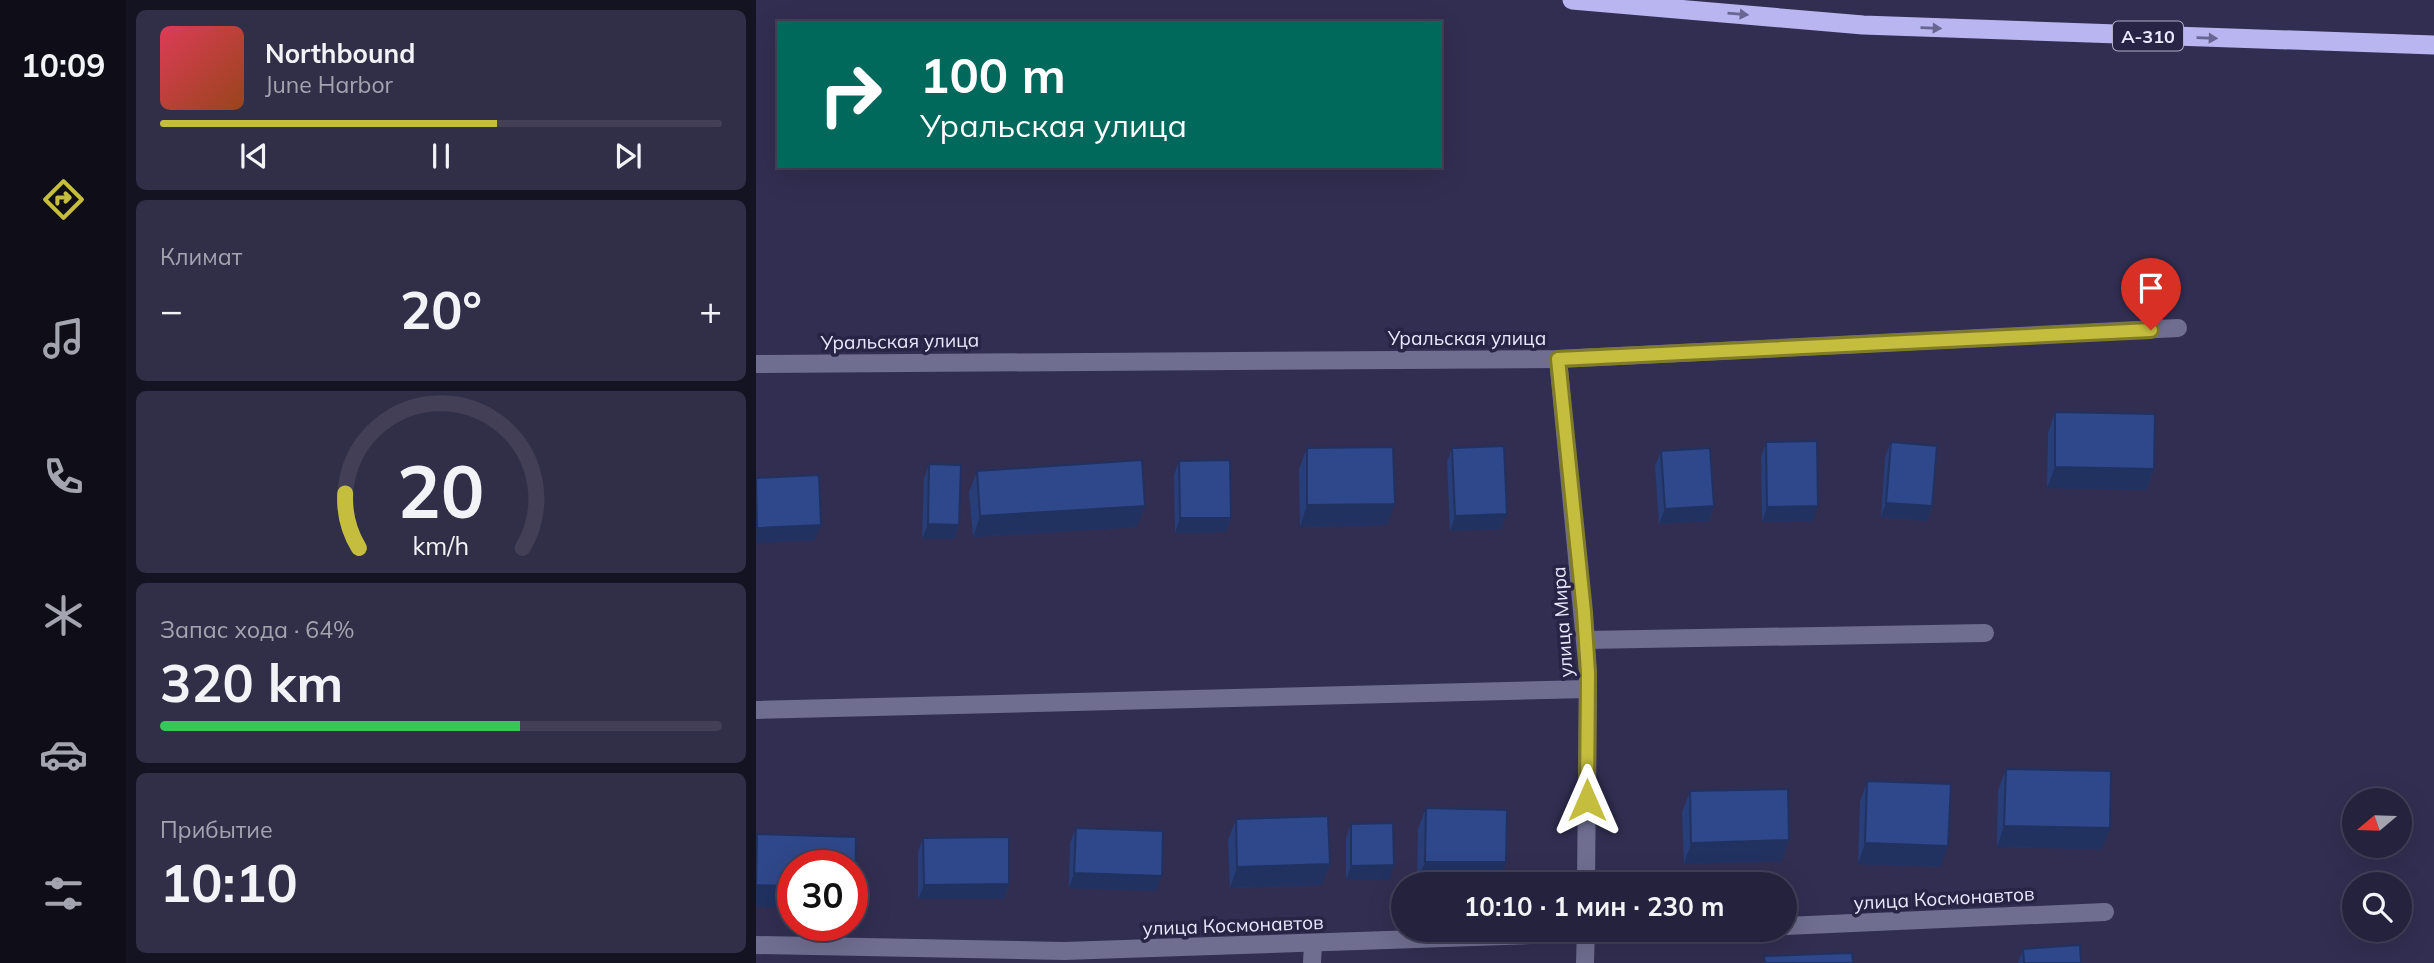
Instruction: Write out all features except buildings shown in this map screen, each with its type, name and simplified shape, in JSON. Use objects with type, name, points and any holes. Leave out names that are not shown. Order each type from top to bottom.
[{"type":"highway","name":"А-310","points":[[1572,0],[1863,25],[2434,46]]},
{"type":"street","name":"Уральская улица","points":[[756,364],[1558,359],[2178,328]]},
{"type":"street","name":"улица Мира","points":[[1558,359],[1586,640],[1586,872]]},
{"type":"street","points":[[1586,640],[1985,633]]},
{"type":"street","points":[[756,710],[1588,689]]},
{"type":"street","name":"улица Космонавтов","points":[[1797,925],[2105,912]]},
{"type":"street","name":"улица Космонавтов","points":[[756,945],[1065,957],[1391,940]]},
{"type":"street","points":[[1586,942],[1586,963]]},
{"type":"street","points":[[1312,963],[1313,943]]},
{"type":"route","points":[[1587,800],[1588,673],[1584,612],[1558,359],[2151,330]]}]
